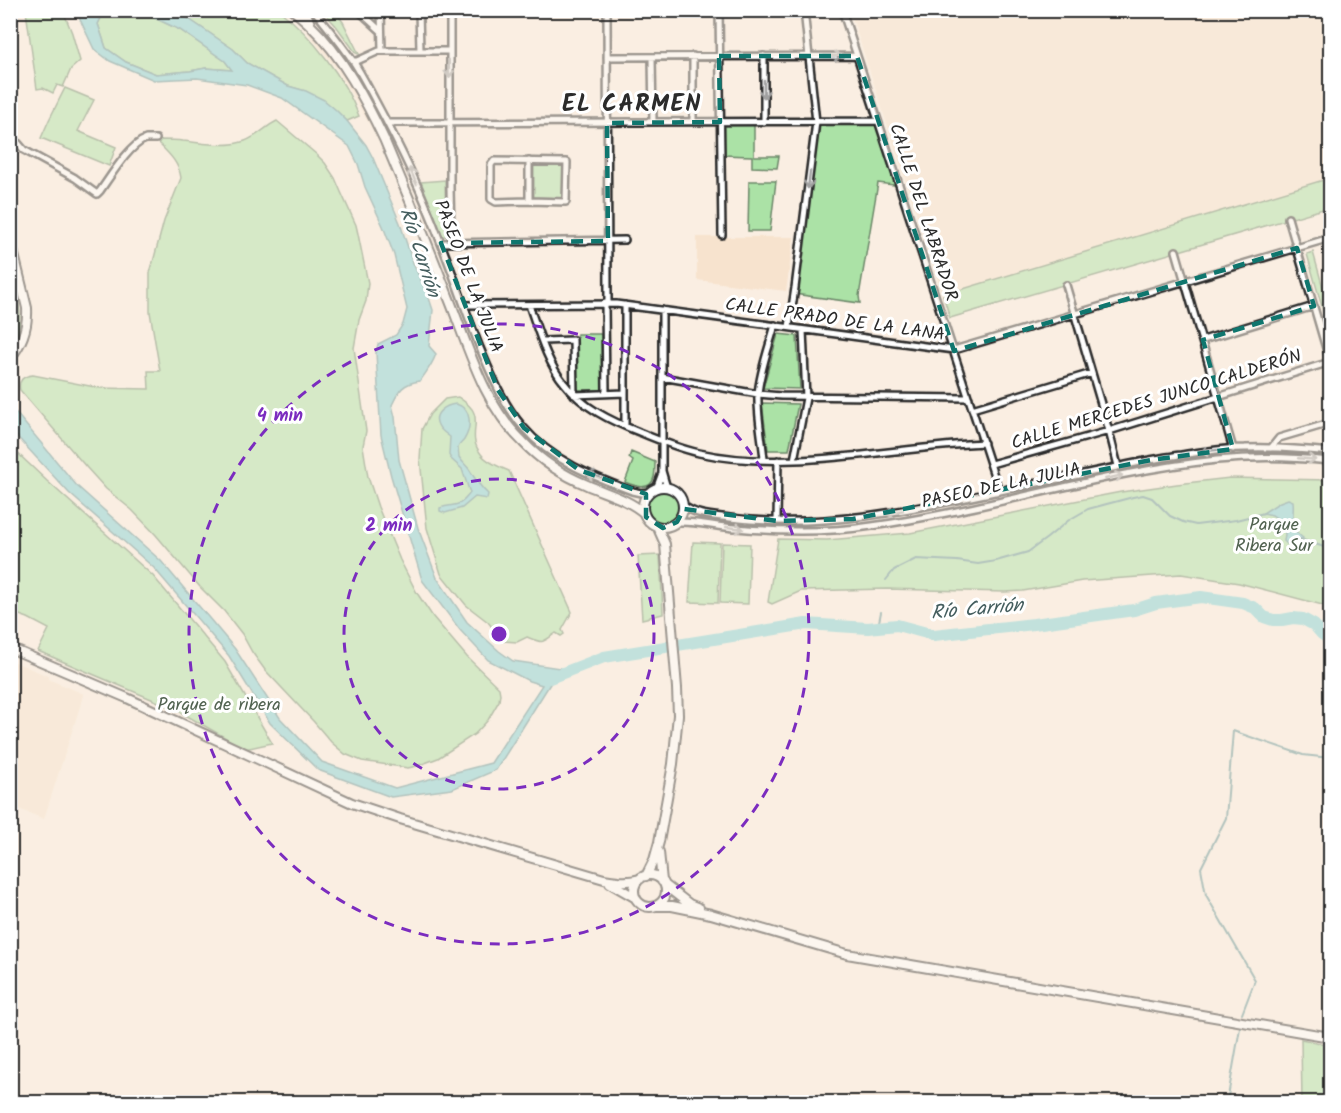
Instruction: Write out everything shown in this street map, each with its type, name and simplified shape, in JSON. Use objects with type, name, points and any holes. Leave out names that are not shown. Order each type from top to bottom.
[{"type":"main road","name":"PASEO DE LA JULIA","points":[[295,10],[341,62],[384,140],[488,394],[499,414],[522,442],[548,464],[586,485],[629,502],[644,513]]},
{"type":"main road","name":"PASEO DE LA JULIA","points":[[305,10],[311,26]]},
{"type":"main road","points":[[10,238],[27,308],[27,317],[17,350],[10,358]]},
{"type":"main road","points":[[667,488],[678,494],[683,505],[682,514],[677,522],[663,528],[648,520],[643,506],[644,501],[653,490],[667,488]]},
{"type":"main road","name":"PASEO DE LA JULIA","points":[[629,502],[644,501]]},
{"type":"main road","points":[[657,526],[665,543]]},
{"type":"main road","points":[[636,898],[635,888],[654,860],[676,742],[677,688],[665,543],[669,526]]},
{"type":"main road","points":[[10,648],[127,698],[352,803],[604,879],[631,882],[655,876],[689,904],[711,914]]},
{"type":"main road","points":[[656,906],[666,896],[658,842]]},
{"type":"main road","points":[[604,879],[646,906],[672,906],[711,914],[847,954],[1330,1037]]},
{"type":"street","name":"PASEO DE LA JULIA","points":[[314,10],[353,61],[410,168],[498,390],[508,408],[538,442],[579,470],[632,490],[641,492],[653,490]]},
{"type":"street","points":[[358,10],[381,31]]},
{"type":"street","points":[[381,10],[382,51]]},
{"type":"street","points":[[419,10],[420,51]]},
{"type":"street","points":[[450,10],[449,122],[452,243]]},
{"type":"street","points":[[606,394],[607,10]]},
{"type":"street","points":[[719,10],[722,235]]},
{"type":"street","points":[[789,327],[816,122],[804,10]]},
{"type":"street","name":"CALLE DEL LABRADOR","points":[[842,10],[999,491]]},
{"type":"street","points":[[353,61],[382,51],[449,51]]},
{"type":"street","points":[[693,56],[693,122]]},
{"type":"street","points":[[764,56],[764,122]]},
{"type":"street","points":[[607,57],[857,56]]},
{"type":"street","points":[[652,57],[653,122]]},
{"type":"street","points":[[388,123],[878,121]]},
{"type":"street","points":[[18,142],[24,150],[75,178],[97,194],[128,153],[146,139],[156,139]]},
{"type":"street","points":[[529,161],[529,201]]},
{"type":"street","points":[[529,161],[567,162],[566,202],[496,202],[491,199],[490,165],[494,162],[529,161]]},
{"type":"street","points":[[1288,218],[1314,306],[1326,333],[1330,362]]},
{"type":"street","name":"CALLE PRADO DE LA LANA","points":[[464,305],[606,303],[954,350],[1330,238]]},
{"type":"street","points":[[441,243],[625,240]]},
{"type":"street","points":[[1176,251],[1233,448]]},
{"type":"street","points":[[1066,285],[1118,466]]},
{"type":"street","points":[[529,305],[562,382],[583,404],[625,426],[698,453],[732,458],[794,460],[984,443]]},
{"type":"street","points":[[625,305],[625,426]]},
{"type":"street","points":[[1203,340],[1314,306]]},
{"type":"street","points":[[662,310],[662,471],[667,488]]},
{"type":"street","points":[[764,459],[758,394],[760,377],[775,325]]},
{"type":"street","points":[[794,460],[806,398],[803,330]]},
{"type":"street","points":[[543,341],[573,340],[574,395]]},
{"type":"street","name":"CALLE MERCEDES JUNCO CALDERÓN","points":[[991,464],[1330,362]]},
{"type":"street","points":[[972,409],[1092,373]]},
{"type":"street","points":[[663,377],[758,394],[806,398],[969,398]]},
{"type":"street","points":[[574,395],[625,393]]},
{"type":"street","points":[[1271,448],[1279,438],[1330,423]]},
{"type":"street","name":"PASEO DE LA JULIA","points":[[683,505],[701,514],[740,519],[805,522],[853,519],[910,510],[1180,455],[1233,448],[1330,452]]},
{"type":"street","name":"PASEO DE LA JULIA","points":[[677,522],[689,521],[753,530],[831,531],[874,526],[1143,471],[1217,459],[1295,458],[1330,461]]},
{"type":"street","points":[[777,521],[778,460]]},
{"type":"street","points":[[653,490],[662,471]]},
{"type":"highlighted area","points":[[719,56],[857,56],[954,351],[1297,248],[1314,306],[1203,340],[1233,449],[1151,460],[853,519],[777,521],[684,509],[677,522],[663,528],[646,517],[646,494],[579,470],[524,428],[498,390],[441,243],[608,241],[607,123],[720,122]]},
{"type":"shaded area","points":[[850,11],[1330,11],[1330,178],[943,295]]},
{"type":"shaded area","points":[[315,22],[347,61],[393,144],[492,388],[505,411],[518,428],[548,456],[569,470],[607,487],[602,499],[570,485],[539,465],[515,443],[489,409],[380,142],[336,68],[306,31]]},
{"type":"shaded area","points":[[697,237],[794,237],[786,291],[697,280]]},
{"type":"shaded area","points":[[10,660],[84,694],[44,819],[11,806]]},
{"type":"green space","points":[[26,11],[61,11],[72,33],[80,61],[71,69],[63,87],[57,85],[53,93],[43,88],[37,89]]},
{"type":"green space","points":[[140,11],[180,30],[225,61],[232,70],[206,68],[156,74],[126,62],[106,48],[98,24],[102,16]]},
{"type":"green space","points":[[177,11],[280,11],[304,32],[326,58],[353,101],[359,116],[347,121],[331,106],[247,63],[233,49]]},
{"type":"green space","points":[[323,11],[335,11],[359,54],[356,53]]},
{"type":"green space","points":[[65,88],[94,100],[78,131],[116,147],[109,166],[41,138]]},
{"type":"green space","points":[[277,121],[325,163],[335,178],[356,225],[368,283],[366,301],[359,320],[354,348],[366,431],[363,446],[368,477],[378,507],[400,560],[417,593],[433,617],[467,657],[499,688],[499,701],[488,720],[475,734],[438,758],[408,768],[362,761],[345,754],[331,742],[265,670],[224,611],[132,510],[106,489],[20,390],[22,379],[33,375],[100,388],[149,389],[148,371],[160,371],[150,312],[150,273],[164,221],[181,178],[175,162],[157,142],[168,140],[214,144],[237,143],[254,137]]},
{"type":"green space","points":[[878,121],[899,183],[894,185],[878,183],[859,296],[860,303],[794,294],[816,122]]},
{"type":"green space","points":[[720,122],[754,122],[754,156],[779,156],[777,168],[752,167],[752,156],[721,155]]},
{"type":"green space","points":[[534,165],[564,165],[564,198],[534,197]]},
{"type":"green space","points":[[1330,178],[1330,207],[950,318],[943,295]]},
{"type":"green space","points":[[445,180],[446,236],[443,237],[421,182]]},
{"type":"green space","points":[[749,181],[776,181],[770,231],[748,231]]},
{"type":"green space","points":[[1313,252],[1330,313],[1330,327],[1328,328],[1307,254]]},
{"type":"green space","points":[[11,271],[20,319],[11,349]]},
{"type":"green space","points":[[577,334],[601,334],[602,390],[577,390]]},
{"type":"green space","points":[[778,334],[797,336],[800,389],[763,388]]},
{"type":"green space","points":[[458,397],[473,410],[475,443],[481,454],[490,462],[509,471],[572,612],[562,630],[564,634],[561,636],[556,633],[543,641],[527,637],[517,642],[503,641],[488,622],[466,605],[441,574],[427,528],[420,459],[422,429],[430,414],[445,399]]},
{"type":"green space","points":[[762,403],[798,404],[789,450],[768,450]]},
{"type":"green space","name":"Parque de ribera","points":[[10,446],[153,576],[225,662],[272,743],[245,749],[175,709],[38,651],[49,629],[11,612]]},
{"type":"green space","points":[[631,452],[655,462],[654,477],[649,485],[642,487],[625,482],[633,461],[629,458]]},
{"type":"green space","name":"Parque Ribera Sur","points":[[1230,478],[1330,480],[1330,607],[1239,583],[1181,574],[1082,581],[1005,592],[887,589],[801,591],[772,604],[768,602],[778,539],[827,540],[910,533],[1121,492]]},
{"type":"green space","points":[[663,487],[677,493],[683,507],[677,521],[663,527],[649,521],[643,507],[649,493]]},
{"type":"green space","points":[[693,542],[720,543],[718,603],[689,602]]},
{"type":"green space","points":[[722,543],[750,544],[748,604],[720,603]]},
{"type":"green space","points":[[660,555],[663,614],[642,619],[638,556]]},
{"type":"green space","points":[[1301,1039],[1330,1045],[1330,1102],[1302,1102]]},
{"type":"water","points":[[76,11],[131,11],[102,16],[98,24],[106,48],[126,62],[156,74],[206,68],[232,70],[225,61],[180,30],[140,11],[177,11],[233,49],[247,63],[288,86],[306,91],[324,100],[347,121],[366,145],[400,223],[413,263],[433,310],[429,346],[436,354],[435,357],[420,381],[409,383],[402,388],[392,405],[399,460],[418,528],[437,578],[467,622],[513,661],[560,668],[496,770],[452,789],[391,797],[318,770],[270,723],[229,656],[154,568],[69,493],[11,430],[11,407],[77,486],[161,561],[235,649],[280,718],[322,762],[395,788],[491,763],[542,685],[529,681],[488,660],[460,630],[422,580],[381,435],[376,353],[378,344],[396,335],[403,324],[407,309],[394,255],[349,146],[282,98],[247,85],[197,78],[154,80],[110,61],[94,49]]},
{"type":"water","points":[[456,404],[465,409],[469,419],[467,435],[458,448],[459,457],[488,494],[487,499],[475,497],[462,508],[445,513],[440,511],[440,508],[456,505],[470,493],[462,469],[449,455],[450,437],[440,429],[437,421],[441,410]]},
{"type":"water","points":[[1288,499],[1293,501],[1293,526],[1303,538],[1299,542],[1287,544],[1284,541],[1282,522],[1272,515],[1263,513]]},
{"type":"waterway","points":[[886,580],[894,570],[916,559],[978,564],[1028,552],[1069,520],[1088,509],[1143,495],[1152,498],[1170,516],[1196,525],[1236,520],[1264,513]]},
{"type":"waterway","points":[[1300,539],[1330,549]]},
{"type":"waterway","name":"Río Carrión","points":[[542,676],[550,678],[604,657],[806,624],[868,628],[897,625],[934,635],[1134,610],[1156,603],[1201,597],[1243,603],[1255,608],[1264,617],[1273,620],[1303,619],[1314,625],[1322,634],[1330,637]]},
{"type":"waterway","points":[[878,627],[881,612]]},
{"type":"waterway","points":[[1242,1014],[1255,980],[1206,895],[1201,868],[1226,818],[1233,731],[1303,755],[1330,758]]},
{"type":"waterway","points":[[1227,1102],[1240,1028]]},
{"type":"district","name":"EL CARMEN","points":[[632,103]]}]
